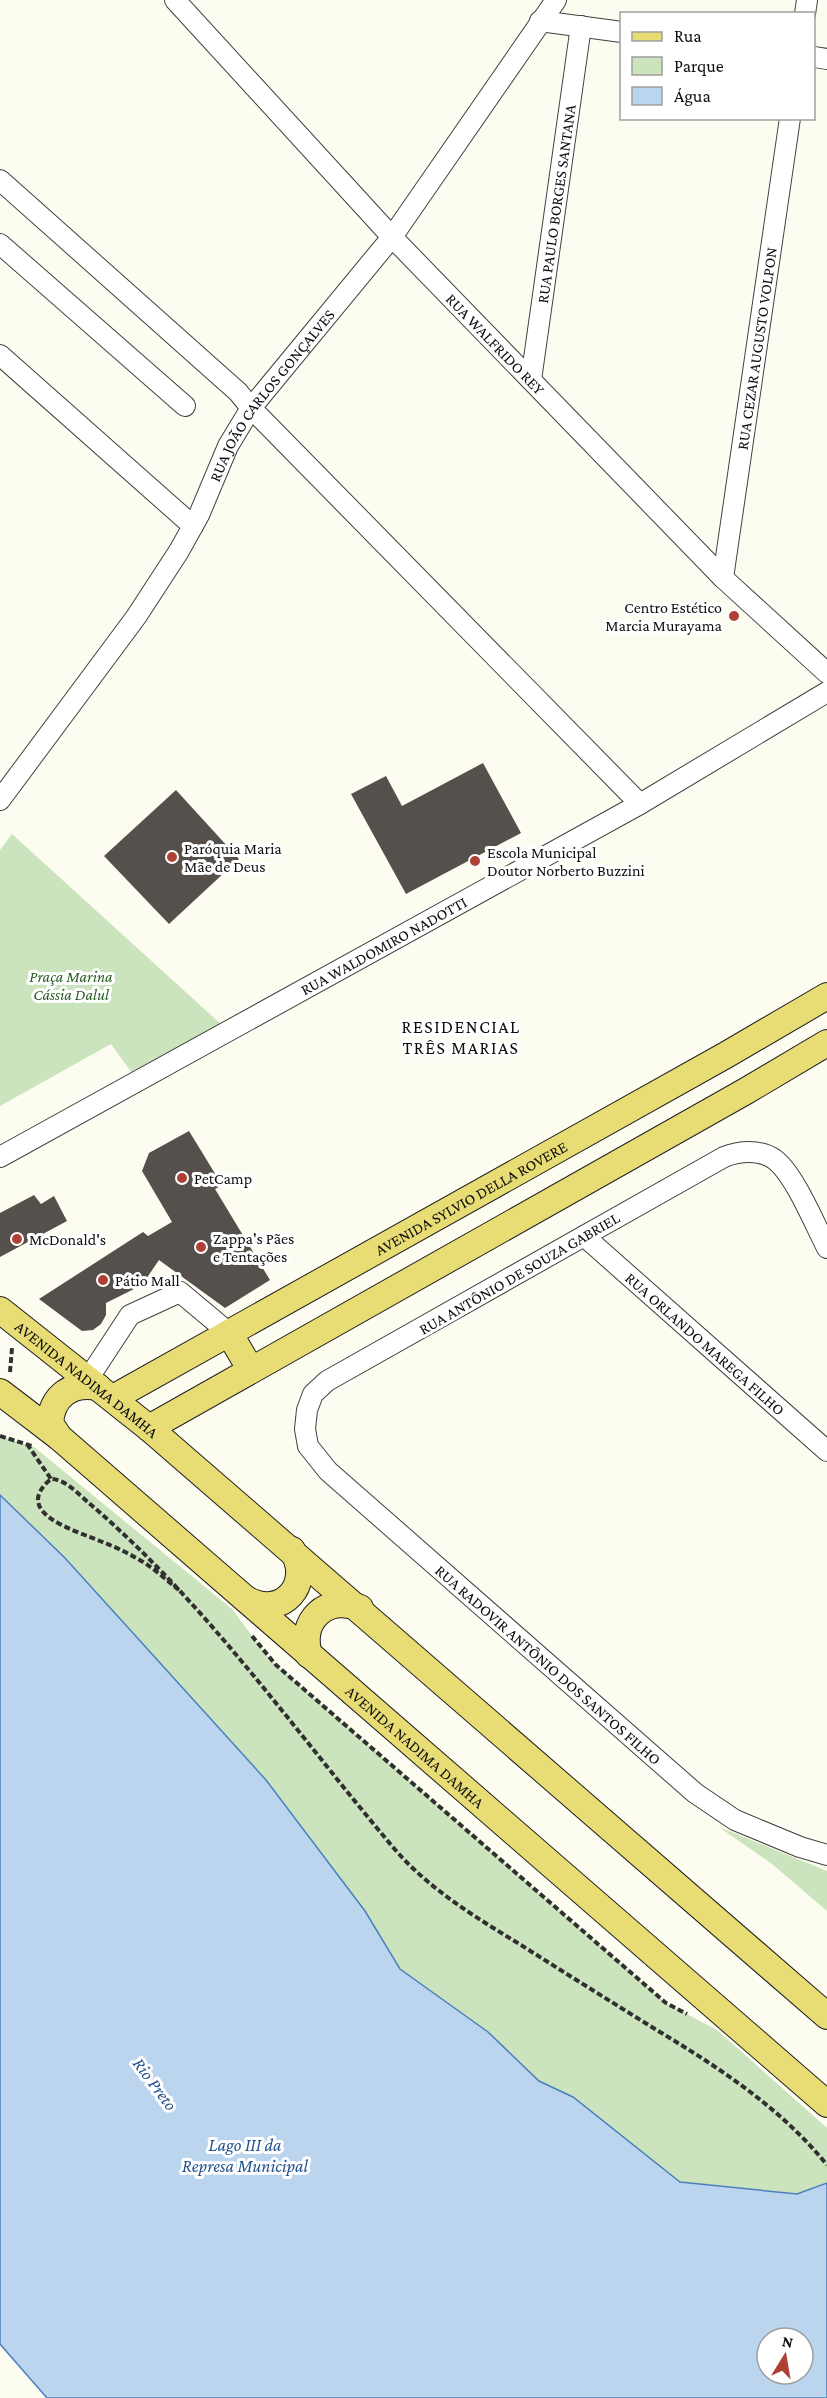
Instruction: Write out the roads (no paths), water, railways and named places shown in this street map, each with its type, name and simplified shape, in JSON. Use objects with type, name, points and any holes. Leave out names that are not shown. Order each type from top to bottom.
[{"type":"main road","name":"AVENIDA SYLVIO DELLA ROVERE","points":[[100,1388],[229,1333],[726,1055],[827,996]]},
{"type":"main road","points":[[149,1428],[827,1043]]},
{"type":"main road","points":[[726,1055],[746,1091]]},
{"type":"main road","name":"AVENIDA NADIMA DAMHA","points":[[0,1310],[149,1428],[360,1608],[827,2016]]},
{"type":"main road","points":[[229,1333],[251,1370]]},
{"type":"main road","name":"AVENIDA NADIMA DAMHA","points":[[3,1384],[51,1445],[244,1598],[827,2104]]},
{"type":"main road","points":[[51,1445],[52,1408],[61,1395],[73,1387],[88,1385],[100,1388]]},
{"type":"main road","points":[[244,1598],[262,1606],[282,1602],[290,1596],[295,1590],[300,1574],[297,1557],[292,1550]]},
{"type":"main road","points":[[309,1655],[308,1628],[319,1612],[334,1605],[343,1604],[360,1608]]},
{"type":"street","name":"RUA WALFRIDO REY","points":[[176,0],[392,237],[723,578],[827,673]]},
{"type":"street","name":"RUA JOÃO CARLOS GONÇALVES","points":[[0,800],[136,617],[179,551],[193,526],[228,446],[251,408],[392,237],[556,0]]},
{"type":"street","points":[[540,21],[620,32]]},
{"type":"street","name":"RUA PAULO BORGES SANTANA","points":[[531,380],[581,26]]},
{"type":"street","name":"RUA CEZAR AUGUSTO VOLPON","points":[[723,578],[790,120]]},
{"type":"street","points":[[0,180],[238,392],[251,408],[640,804]]},
{"type":"street","points":[[0,244],[185,406]]},
{"type":"street","points":[[0,355],[193,526]]},
{"type":"street","name":"RUA WALDOMIRO NADOTTI","points":[[0,1158],[640,804],[827,692]]},
{"type":"street","name":"RUA ANTÔNIO DE SOUZA GABRIEL","points":[[305,1429],[307,1410],[313,1394],[327,1382],[724,1157],[737,1152],[762,1154],[774,1159],[790,1179],[827,1248]]},
{"type":"street","name":"RUA ORLANDO MAREGA FILHO","points":[[584,1236],[827,1451]]},
{"type":"street","points":[[100,1388],[130,1315],[180,1292],[229,1333]]},
{"type":"street","name":"RUA RADOVIR ANTÔNIO DOS SANTOS FILHO","points":[[305,1429],[308,1446],[328,1471],[670,1772],[735,1820],[827,1856]]},
{"type":"water","name":"Lago III da Represa Municipal","points":[[0,1495],[65,1558],[266,1780],[365,1911],[400,1969],[488,2032],[539,2081],[573,2097],[680,2182],[797,2194],[827,2183],[827,2398],[47,2398],[0,2344]]},
{"type":"place","name":"Centro Estético Marcia Murayama","points":[[734,616]]},
{"type":"place","name":"Paróquia Maria Mãe de Deus","points":[[172,857]]},
{"type":"place","name":"Escola Municipal Doutor Norberto Buzzini","points":[[475,861]]},
{"type":"place","name":"PetCamp","points":[[182,1178]]},
{"type":"place","name":"McDonald's","points":[[17,1239]]},
{"type":"place","name":"Zappa's Pães e Tentações","points":[[201,1247]]},
{"type":"place","name":"Pátio Mall","points":[[103,1280]]},
{"type":"district","name":"RESIDENCIAL TRÊS MARIAS","points":[[461,1037]]},
{"type":"park label","name":"Praça Marina Cássia Dalul","points":[[71,985]]},
{"type":"water label","name":"Rio Preto","points":[[155,2084]]}]
